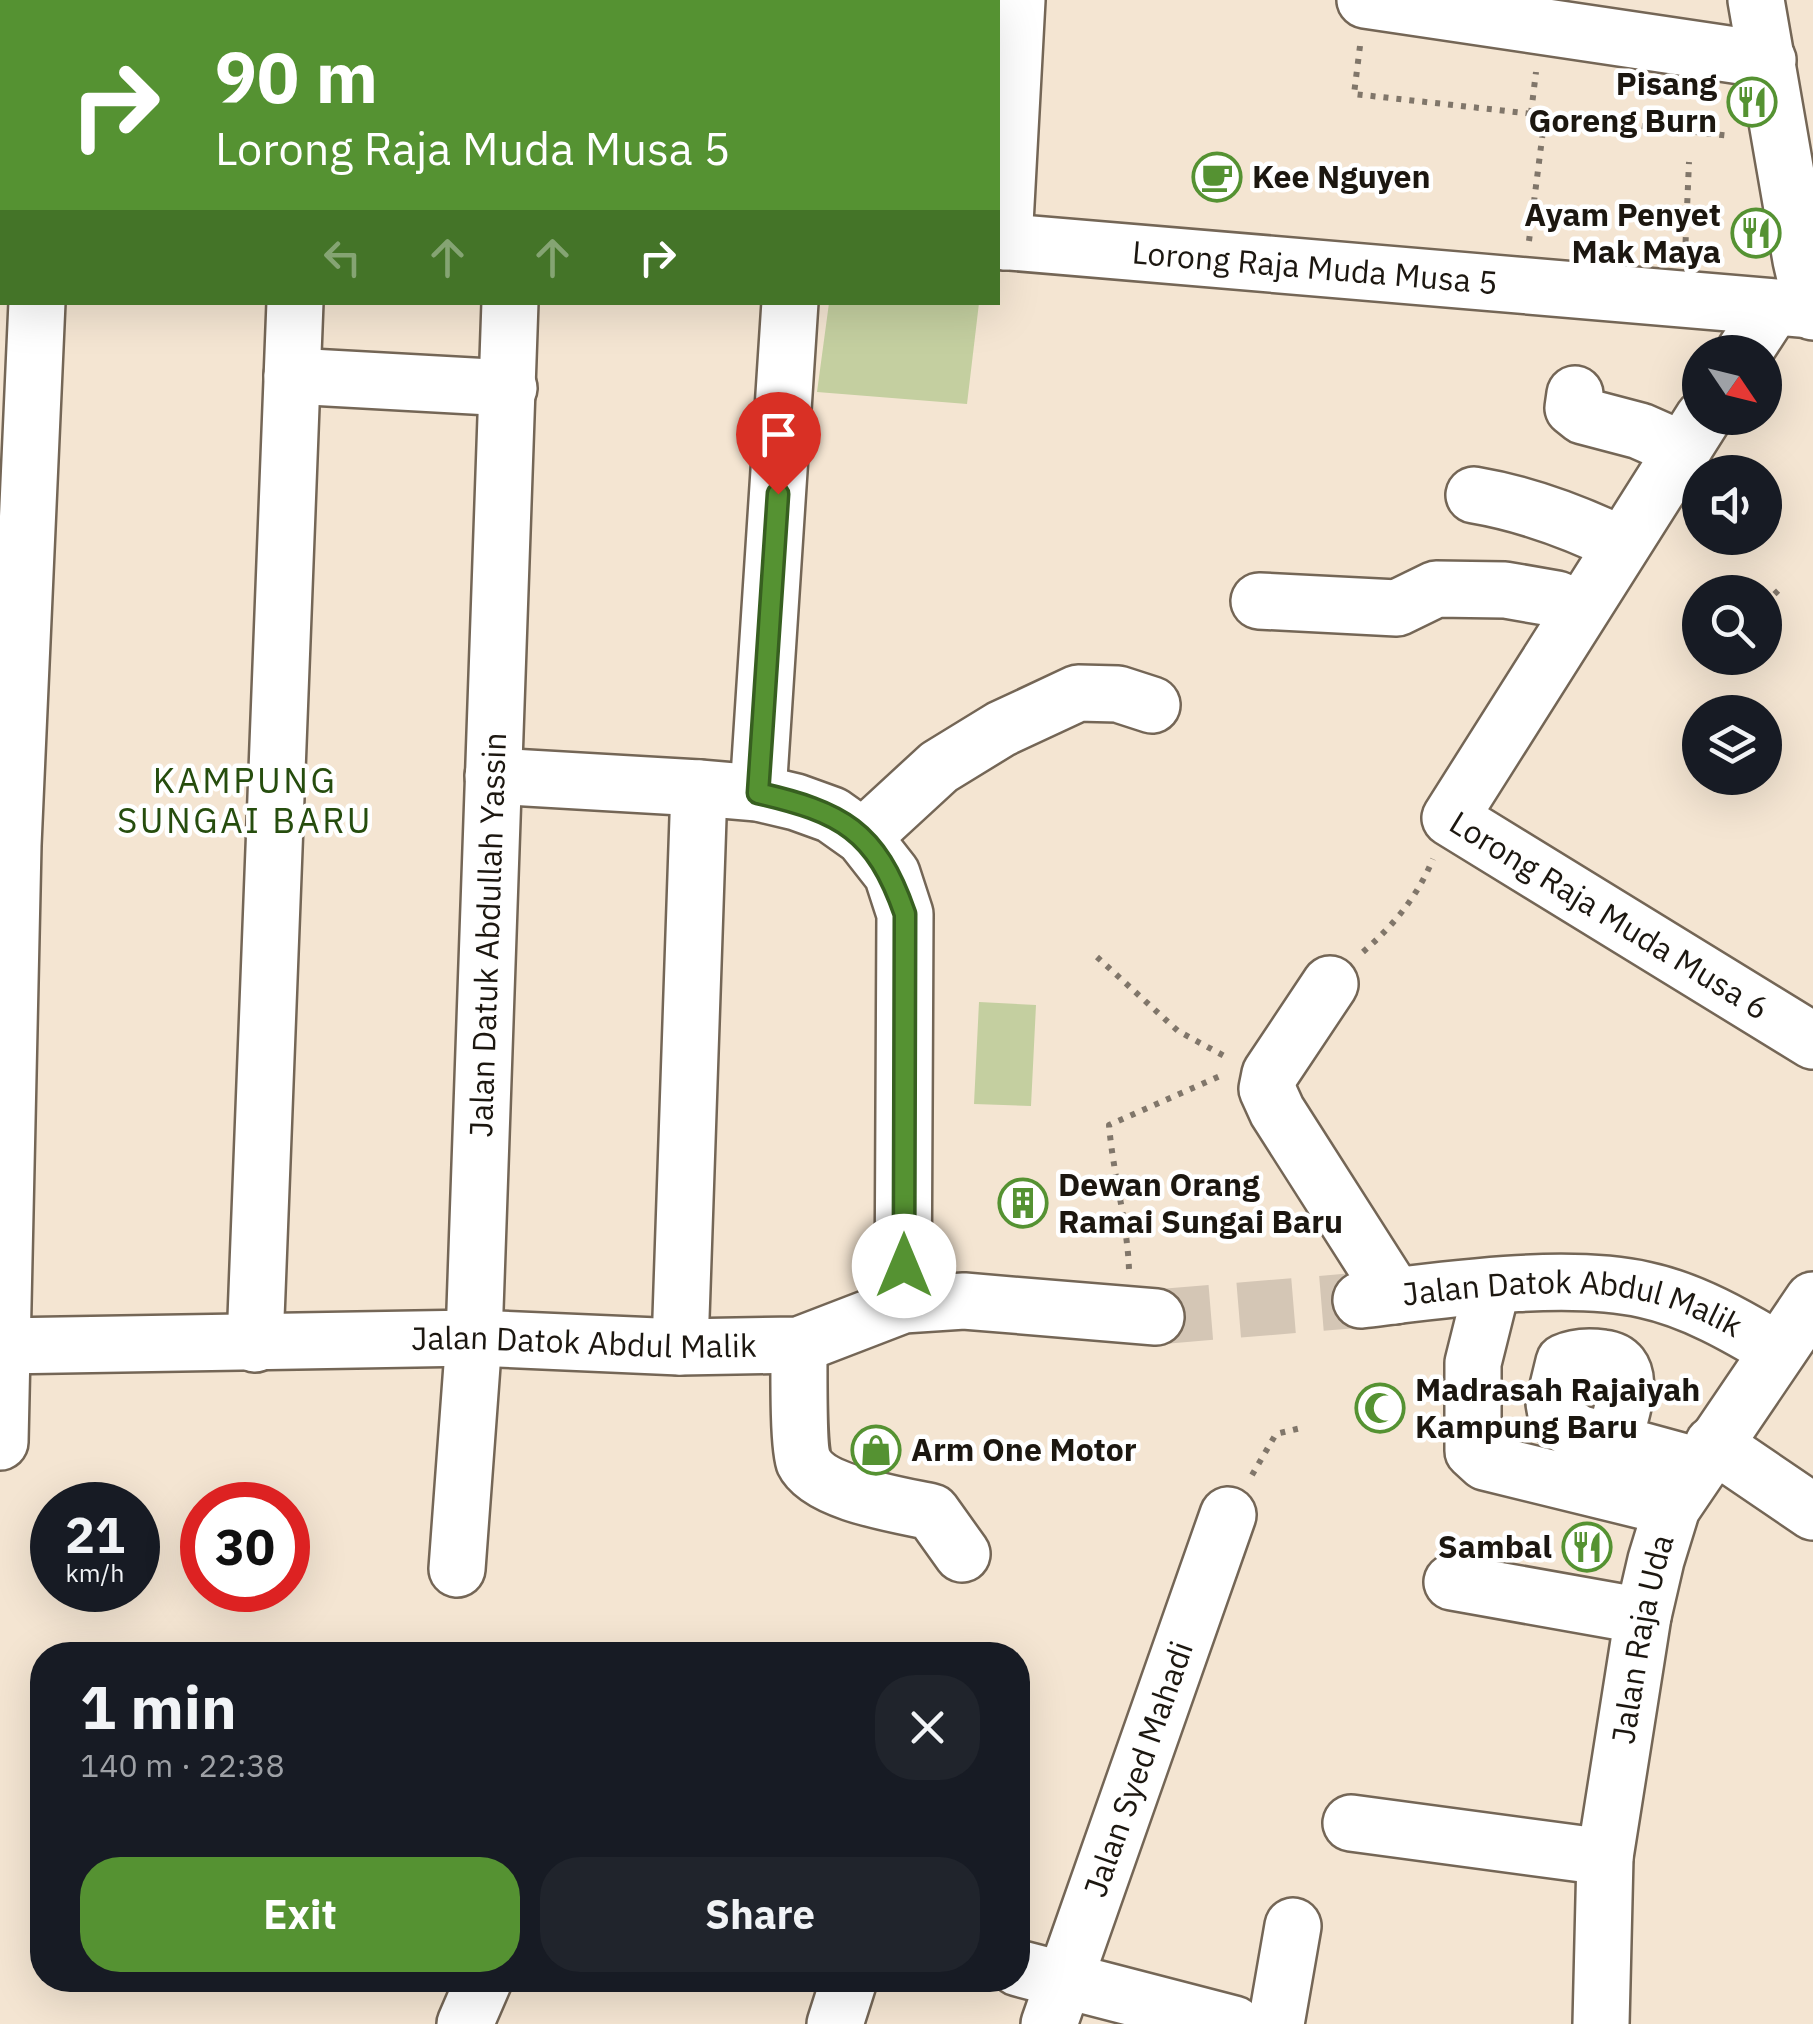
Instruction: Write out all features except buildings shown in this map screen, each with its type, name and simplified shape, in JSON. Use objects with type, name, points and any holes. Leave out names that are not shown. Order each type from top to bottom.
[{"type":"street","points":[[1001,242],[1017,0]]},
{"type":"street","points":[[1365,0],[1768,60]]},
{"type":"street","points":[[1756,0],[1782,141],[1792,298]]},
{"type":"street","name":"Lorong Raja Muda Musa 5","points":[[1001,242],[1683,301],[1792,298]]},
{"type":"street","points":[[0,1442],[13,845],[37,305]]},
{"type":"street","points":[[256,1344],[295,305]]},
{"type":"street","name":"Jalan Datuk Abdullah Yassin","points":[[457,1569],[474,1338],[510,305]]},
{"type":"street","points":[[758,793],[790,305]]},
{"type":"street","points":[[292,376],[509,388]]},
{"type":"street","points":[[1576,394],[1573,408],[1583,416],[1640,431],[1682,433]]},
{"type":"street","name":"Lorong Raja Muda Musa 6","points":[[1692,435],[1450,818],[1813,1041]]},
{"type":"street","points":[[1474,494],[1519,503],[1622,545]]},
{"type":"street","points":[[1259,600],[1397,608],[1436,589],[1505,590],[1557,599],[1580,611]]},
{"type":"street","points":[[863,837],[939,767],[1001,729],[1062,700],[1078,694],[1118,694],[1152,705]]},
{"type":"street","points":[[493,776],[758,793],[832,814],[863,837],[892,874],[905,914],[904,1305]]},
{"type":"street","points":[[680,1346],[699,788]]},
{"type":"street","points":[[1255,1077],[1270,1074],[1330,984]]},
{"type":"street","name":"Jalan Datok Abdul Malik","points":[[1255,1077],[1378,1298],[1492,1287],[1597,1284],[1646,1290],[1737,1326],[1777,1350]]},
{"type":"street","points":[[1492,1287],[1473,1363],[1473,1451],[1485,1462],[1695,1473]]},
{"type":"street","name":"Jalan Raja Uda","points":[[1602,2024],[1604,1857],[1643,1616],[1695,1473],[1813,1300]]},
{"type":"street","name":"Jalan Datok Abdul Malik","points":[[2,1346],[474,1338],[680,1346],[798,1345],[904,1305],[964,1301],[1142,1316]]},
{"type":"street","points":[[798,1345],[803,1460],[817,1478],[836,1490],[932,1512],[962,1554]]},
{"type":"street","points":[[1614,1441],[1813,1512]]},
{"type":"street","name":"Jalan Syed Mahadi","points":[[1043,1991],[1228,1515]]},
{"type":"street","points":[[1452,1582],[1643,1616]]},
{"type":"street","points":[[1351,1823],[1604,1857]]},
{"type":"street","points":[[1276,2024],[1293,1926]]},
{"type":"street","points":[[1043,1991],[1234,2024]]},
{"type":"street","points":[[465,2024],[479,1992]]},
{"type":"street","points":[[835,2024],[845,1992]]},
{"type":"path","points":[[1365,0],[1354,94],[1782,141]]},
{"type":"path","points":[[1524,287],[1544,115]]},
{"type":"path","points":[[1683,301],[1688,162]]},
{"type":"path","points":[[1330,984],[1393,926],[1423,882],[1450,818]]},
{"type":"path","points":[[1097,956],[1178,1031],[1255,1077]]},
{"type":"path","points":[[1142,1316],[1111,1157],[1109,1125],[1255,1077]]},
{"type":"path","points":[[1228,1515],[1276,1434],[1306,1427]]},
{"type":"green space","points":[[829,305],[979,305],[967,404],[817,392]]},
{"type":"green space","points":[[979,1002],[1036,1005],[1031,1106],[974,1104]]},
{"type":"tunnel","points":[[1156,1317],[1361,1300]]},
{"type":"place","name":"Pisang Goreng Burn","points":[[1752,102]]},
{"type":"place","name":"Kee Nguyen","points":[[1217,177]]},
{"type":"place","name":"Ayam Penyet Mak Maya","points":[[1756,233]]},
{"type":"place","name":"Dewan Orang Ramai Sungai Baru","points":[[1023,1203]]},
{"type":"place","name":"Madrasah Rajaiyah Kampung Baru","points":[[1380,1408]]},
{"type":"place","name":"Arm One Motor","points":[[876,1450]]},
{"type":"place","name":"Sambal","points":[[1587,1547]]},
{"type":"district","name":"KAMPUNG SUNGAI BARU","points":[[245,801]]},
{"type":"route","points":[[778,494],[758,793],[832,814],[863,837],[892,874],[905,914],[904,1266]]}]
